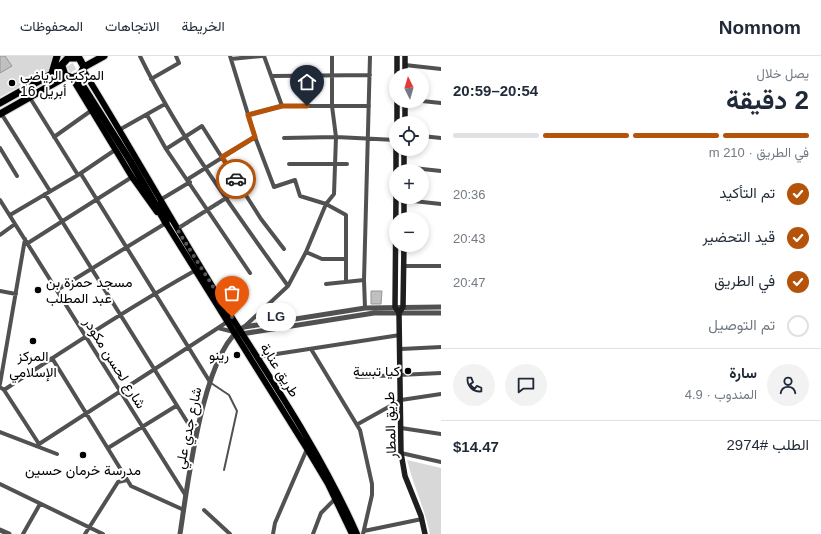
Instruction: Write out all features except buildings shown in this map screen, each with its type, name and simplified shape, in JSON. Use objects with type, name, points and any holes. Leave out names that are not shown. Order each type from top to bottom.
[{"type":"highway","points":[[58,56],[63,70],[70,77]]},
{"type":"highway","points":[[51,74],[58,56]]},
{"type":"highway","points":[[1,113],[70,77],[78,77],[84,69],[104,56]]},
{"type":"highway","points":[[0,103],[51,74],[68,58],[79,57],[84,69]]},
{"type":"highway","name":"طريق عنابة","points":[[83,82],[168,220]]},
{"type":"main road","points":[[397,56],[397,68]]},
{"type":"main road","points":[[405,56],[405,65]]},
{"type":"main road","points":[[84,69],[160,200],[168,220]]},
{"type":"main road","points":[[70,77],[92,110],[132,177],[168,220]]},
{"type":"main road","points":[[395,307],[396,204]]},
{"type":"main road","name":"طريق عنابة","points":[[168,220],[177,229],[317,456],[337,491],[357,534]]},
{"type":"main road","name":"طريق عنابة","points":[[168,220],[227,322],[240,331],[307,448],[352,534]]},
{"type":"main road","points":[[399,313],[403,307],[404,252]]},
{"type":"main road","name":"طريق المطار","points":[[395,307],[399,313],[401,335],[401,453],[408,486],[422,519],[425,534]]},
{"type":"street","points":[[140,56],[165,104],[205,167],[288,286]]},
{"type":"street","points":[[151,79],[179,63],[176,56]]},
{"type":"street","points":[[282,106],[273,76],[263,56],[230,58],[255,137],[274,187],[295,180],[300,196],[326,204],[346,215],[346,281]]},
{"type":"street","points":[[240,331],[288,286],[306,252],[326,204],[334,194],[336,137],[332,106],[332,56]]},
{"type":"street","points":[[365,308],[364,280],[369,139],[370,56]]},
{"type":"street","points":[[405,65],[441,69]]},
{"type":"street","points":[[273,76],[370,75]]},
{"type":"street","points":[[30,98],[210,382]]},
{"type":"street","points":[[429,102],[441,103]]},
{"type":"street","points":[[119,130],[165,104]]},
{"type":"street","points":[[248,115],[282,106],[369,106]]},
{"type":"street","points":[[54,137],[92,110]]},
{"type":"street","points":[[1,113],[50,191]]},
{"type":"street","points":[[147,115],[166,148],[250,272]]},
{"type":"street","points":[[166,148],[202,126],[261,220],[284,249]]},
{"type":"street","points":[[160,200],[205,167],[255,137]]},
{"type":"street","points":[[284,138],[336,137],[389,140]]},
{"type":"street","points":[[429,137],[441,138]]},
{"type":"street","points":[[0,148],[17,176]]},
{"type":"street","points":[[10,215],[79,175],[115,150]]},
{"type":"street","points":[[289,164],[347,164]]},
{"type":"street","points":[[429,170],[441,171]]},
{"type":"street","points":[[0,384],[26,241],[62,222],[132,177]]},
{"type":"street","points":[[177,229],[242,188]]},
{"type":"street","points":[[45,194],[196,436]]},
{"type":"street","name":"شارع لحسن مكودر","points":[[0,200],[186,496]]},
{"type":"street","points":[[429,202],[441,204]]},
{"type":"street","points":[[57,290],[126,248],[168,220]]},
{"type":"street","points":[[0,235],[15,224]]},
{"type":"street","points":[[306,252],[322,259],[346,259]]},
{"type":"street","points":[[404,266],[441,266]]},
{"type":"street","points":[[37,445],[2,389],[154,293],[196,270]]},
{"type":"street","points":[[326,284],[364,280]]},
{"type":"street","points":[[0,291],[16,294]]},
{"type":"street","points":[[240,331],[365,308],[441,307]]},
{"type":"street","points":[[218,328],[240,331],[374,313],[441,313]]},
{"type":"street","points":[[37,445],[227,322]]},
{"type":"street","name":"شارع جدي علي","points":[[180,534],[196,436],[210,382],[224,348],[240,331]]},
{"type":"street","points":[[257,358],[401,335]]},
{"type":"street","points":[[401,349],[441,347]]},
{"type":"street","points":[[312,349],[358,424],[372,484],[371,504],[364,533],[422,519]]},
{"type":"street","points":[[52,358],[127,480],[135,489],[184,510]]},
{"type":"street","points":[[357,377],[441,373]]},
{"type":"street","points":[[358,424],[401,400],[441,394]]},
{"type":"street","points":[[108,448],[176,406]]},
{"type":"street","points":[[401,428],[441,434]]},
{"type":"street","points":[[0,432],[58,454]]},
{"type":"street","points":[[273,534],[278,517],[307,448]]},
{"type":"street","points":[[401,453],[441,462]]},
{"type":"street","points":[[85,534],[118,482],[127,480]]},
{"type":"street","points":[[0,484],[103,534]]},
{"type":"street","points":[[313,534],[321,513],[335,499]]},
{"type":"street","points":[[23,534],[40,504]]},
{"type":"street","points":[[204,510],[230,534]]},
{"type":"street","points":[[0,530],[9,534]]},
{"type":"lane","points":[[210,382],[229,395],[237,411],[224,470]]},
{"type":"shaded area","name":"المركب الرياضي 16 أبريل","points":[[0,56],[55,56],[50,70],[0,97]]},
{"type":"shaded area","points":[[407,460],[441,468],[441,534],[430,534]]},
{"type":"tunnel","points":[[64,56],[81,83]]},
{"type":"way so far","points":[[232,317],[177,229],[242,188],[236,179]]},
{"type":"place","name":"المركب الرياضي 16 أبريل","points":[[12,83]]},
{"type":"place","name":"مسجد حمزة بن عبد المطلب","points":[[38,290]]},
{"type":"place","name":"LG","points":[[232,317]]},
{"type":"place","name":"المركز الإسلامي","points":[[33,341]]},
{"type":"place","name":"رينو","points":[[237,355]]},
{"type":"place","name":"كيا تبسة","points":[[408,371]]},
{"type":"place","name":"مدرسة خرمان حسين","points":[[83,455]]},
{"type":"route","points":[[236,179],[222,157],[255,137],[248,115],[282,106],[307,106]]}]
